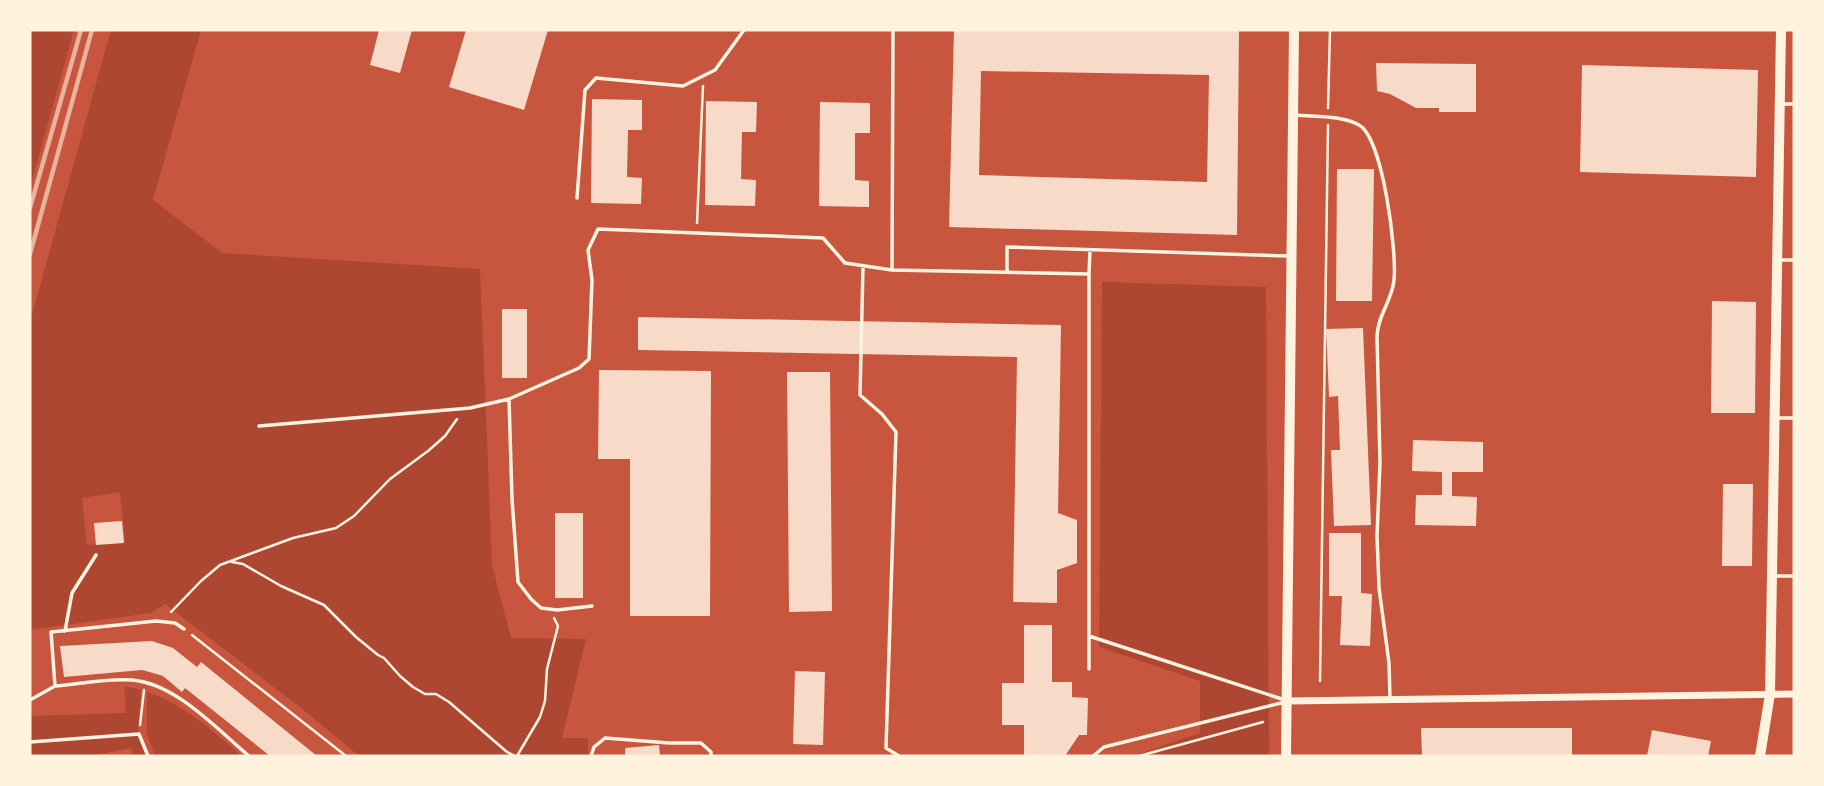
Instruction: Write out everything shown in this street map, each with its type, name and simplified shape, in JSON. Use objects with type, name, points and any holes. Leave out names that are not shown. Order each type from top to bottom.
[{"type":"street","points":[[1286,756],[1294,30]]},
{"type":"street","points":[[1760,756],[1770,694],[1782,30]]},
{"type":"street","points":[[1287,701],[1794,694]]},
{"type":"lane","points":[[577,198],[585,89],[596,78],[683,86],[715,70],[744,30]]},
{"type":"lane","points":[[892,30],[892,270]]},
{"type":"lane","points":[[1780,104],[1794,104]]},
{"type":"lane","points":[[1293,115],[1344,120],[1359,125],[1369,133],[1376,148],[1393,236],[1394,281],[1377,322],[1380,463],[1377,536],[1379,588],[1389,663],[1390,699]]},
{"type":"lane","points":[[259,426],[470,408],[509,399],[579,369],[589,359],[592,280],[588,250],[598,229],[823,238],[845,263],[892,270],[1088,274]]},
{"type":"lane","points":[[1007,272],[1007,247],[1291,256]]},
{"type":"lane","points":[[1089,669],[1090,250]]},
{"type":"lane","points":[[1778,260],[1794,260]]},
{"type":"lane","points":[[863,266],[860,395],[882,414],[896,432],[886,748],[899,756]]},
{"type":"lane","points":[[509,399],[518,582],[530,599],[541,608],[592,606]]},
{"type":"lane","points":[[1775,418],[1794,418]]},
{"type":"lane","points":[[65,631],[72,593],[96,555]]},
{"type":"lane","points":[[1772,576],[1794,576]]},
{"type":"lane","points":[[55,686],[51,632],[165,621],[184,629]]},
{"type":"lane","points":[[1089,636],[1287,701]]},
{"type":"lane","points":[[30,701],[55,686],[132,680],[144,683],[180,698],[249,756]]},
{"type":"lane","points":[[1093,756],[1104,747],[1287,701]]},
{"type":"lane","points":[[30,742],[139,734],[148,756]]},
{"type":"lane","points":[[591,756],[594,747],[605,738],[660,743],[701,743],[711,756]]},
{"type":"path","points":[[1320,681],[1329,30]]},
{"type":"path","points":[[697,233],[703,76]]},
{"type":"path","points":[[165,621],[177,604],[220,565],[293,538],[336,527],[354,516],[390,479],[428,451],[470,408]]},
{"type":"path","points":[[230,561],[243,564],[281,586],[324,605],[356,637],[384,658],[412,687],[425,694],[436,694],[449,702],[507,752],[516,756],[540,717],[545,701],[547,669],[558,626],[550,609]]},
{"type":"path","points":[[184,629],[206,643],[346,756]]},
{"type":"path","points":[[139,734],[144,683]]},
{"type":"path","points":[[1139,756],[1263,722]]},
{"type":"shaded area","points":[[30,30],[74,30],[30,188]]},
{"type":"shaded area","points":[[111,30],[201,30],[153,200],[222,253],[480,269],[492,565],[511,638],[586,639],[562,738],[588,738],[588,756],[359,756],[165,604],[151,613],[30,630],[30,322]],"holes":[[[120,492],[125,542],[87,545],[82,498]]]},
{"type":"shaded area","points":[[1102,282],[1266,287],[1269,756],[1133,756],[1200,733],[1200,681],[1099,647]]},
{"type":"shaded area","points":[[124,686],[141,690],[138,733],[147,756],[132,756],[131,748],[90,756],[32,756],[30,716],[126,713]]},
{"type":"shaded area","points":[[147,692],[186,711],[242,756],[155,756],[147,734]]},
{"type":"building","points":[[379,30],[412,30],[400,73],[370,65]]},
{"type":"building","points":[[466,30],[548,30],[524,110],[449,87]]},
{"type":"building","points":[[954,30],[1239,30],[1237,235],[949,227]],"holes":[[[981,71],[1209,75],[1207,182],[979,175]]]},
{"type":"building","points":[[1376,63],[1476,64],[1476,112],[1439,112],[1439,108],[1416,108],[1390,94],[1377,91]]},
{"type":"building","points":[[1582,65],[1758,70],[1756,177],[1580,172]]},
{"type":"building","points":[[592,99],[642,100],[642,130],[628,130],[627,177],[642,178],[641,204],[591,203]]},
{"type":"building","points":[[706,101],[757,102],[756,132],[742,132],[741,179],[756,180],[755,206],[705,205]]},
{"type":"building","points":[[820,102],[870,103],[870,133],[855,133],[855,180],[869,181],[869,207],[819,206]]},
{"type":"building","points":[[1337,169],[1374,169],[1372,301],[1336,301]]},
{"type":"building","points":[[1712,301],[1756,302],[1755,413],[1711,413]]},
{"type":"building","points":[[502,309],[527,309],[527,378],[502,378]]},
{"type":"building","points":[[638,317],[1061,325],[1058,513],[1077,520],[1077,563],[1057,570],[1057,603],[1013,602],[1017,357],[638,350]]},
{"type":"building","points":[[1363,328],[1371,525],[1334,526],[1331,450],[1340,450],[1338,396],[1329,397],[1326,329]]},
{"type":"building","points":[[599,370],[711,371],[710,616],[630,616],[630,459],[598,459]]},
{"type":"building","points":[[787,372],[830,372],[832,611],[789,612]]},
{"type":"building","points":[[1413,440],[1483,442],[1483,472],[1452,472],[1452,496],[1477,497],[1476,526],[1415,525],[1416,495],[1442,495],[1442,472],[1412,471]]},
{"type":"building","points":[[1723,484],[1753,484],[1752,566],[1722,566]]},
{"type":"building","points":[[555,513],[583,513],[583,598],[555,598]]},
{"type":"building","points":[[122,521],[124,543],[96,545],[94,523]]},
{"type":"building","points":[[1329,533],[1361,533],[1361,593],[1372,594],[1370,646],[1340,645],[1342,596],[1329,596]]},
{"type":"building","points":[[1024,625],[1052,625],[1052,682],[1072,682],[1072,697],[1088,698],[1087,735],[1079,735],[1065,756],[1024,756],[1024,725],[1002,725],[1002,683],[1024,683]]},
{"type":"building","points":[[152,641],[173,648],[197,667],[201,662],[317,756],[270,756],[185,688],[182,692],[163,676],[142,670],[64,677],[60,646]]},
{"type":"building","points":[[795,671],[825,672],[823,745],[793,744]]},
{"type":"building","points":[[1421,728],[1572,728],[1572,756],[1422,756]]},
{"type":"building","points":[[1652,730],[1711,741],[1708,756],[1647,756]]},
{"type":"building","points":[[659,745],[660,756],[625,756],[625,748]]},
{"type":"railway","points":[[30,208],[81,30]]},
{"type":"railway","points":[[30,254],[92,30]]}]
